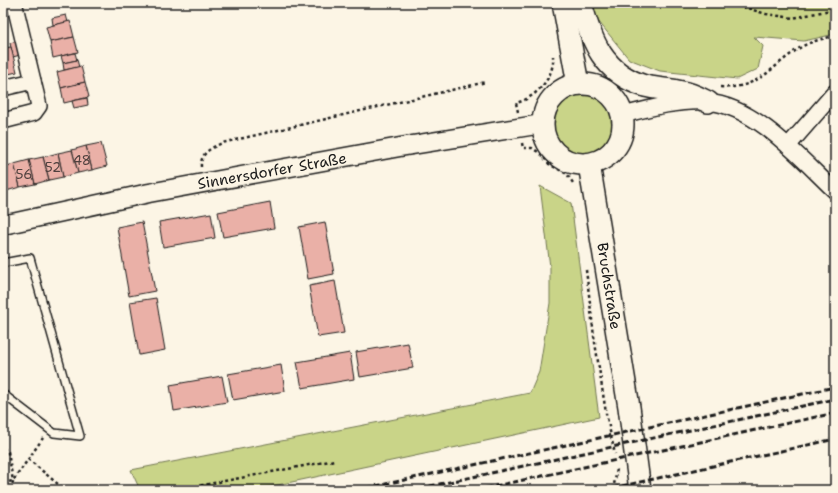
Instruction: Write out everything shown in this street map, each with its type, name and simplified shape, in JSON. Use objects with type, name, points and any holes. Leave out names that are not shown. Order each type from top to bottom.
[{"type":"main road","points":[[563,3],[563,58],[578,84]]},
{"type":"main road","points":[[581,3],[593,40],[607,63],[623,77],[646,86],[713,95]]},
{"type":"main road","points":[[578,84],[592,84],[606,90],[617,101],[623,114],[624,128],[620,141],[612,152],[602,160],[589,164],[576,164],[562,159],[552,150],[545,138],[542,124],[545,110],[552,97],[564,88],[578,84]]},
{"type":"main road","name":"Bruchstraße","points":[[589,164],[629,407],[626,456]]},
{"type":"main road","points":[[624,490],[626,456]]},
{"type":"main road","points":[[626,456],[640,490]]},
{"type":"street","points":[[3,121],[34,113],[39,106],[15,6]]},
{"type":"street","points":[[3,88],[33,81]]},
{"type":"street","points":[[788,146],[835,92]]},
{"type":"street","points":[[623,114],[713,95],[773,132],[835,191]]},
{"type":"street","name":"Sinnersdorfer Straße","points":[[3,225],[150,193],[400,147],[542,124]]},
{"type":"lane","points":[[3,263],[30,258],[80,436],[54,433],[3,394]]},
{"type":"path","points":[[731,3],[766,14],[794,18],[835,9]]},
{"type":"path","points":[[713,95],[730,88],[743,86],[756,81],[804,45],[835,36]]},
{"type":"path","points":[[552,52],[563,58],[537,92],[523,102],[516,103],[523,148],[532,148],[541,154],[549,164],[567,174],[574,184]]},
{"type":"path","points":[[203,184],[201,164],[203,156],[210,149],[222,144],[486,82]]},
{"type":"path","points":[[586,266],[594,336],[605,405],[626,456]]},
{"type":"path","points":[[3,483],[13,481],[49,430]]},
{"type":"path","points":[[3,448],[8,452],[13,481],[12,490]]},
{"type":"path","points":[[28,459],[65,490]]},
{"type":"path","points":[[177,490],[335,460]]},
{"type":"path","points":[[613,490],[618,466]]},
{"type":"green space","points":[[591,3],[835,3],[835,34],[804,41],[754,37],[763,46],[758,69],[737,79],[660,71],[629,59],[594,16]]},
{"type":"green space","points":[[583,91],[595,93],[605,100],[612,110],[614,122],[612,134],[605,144],[595,151],[583,153],[571,151],[561,144],[554,134],[552,122],[554,110],[561,100],[571,93]]},
{"type":"green space","points":[[540,186],[571,203],[599,417],[254,490],[140,490],[131,470],[530,393],[539,372],[550,303],[550,267]]},
{"type":"building","points":[[66,15],[68,22],[53,25],[52,18]]},
{"type":"building","points":[[70,21],[74,37],[50,42],[46,27]]},
{"type":"building","points":[[74,37],[78,52],[53,58],[50,42]]},
{"type":"building","points":[[17,41],[20,55],[13,57],[10,43]]},
{"type":"building","points":[[11,47],[17,72],[4,75],[3,48]]},
{"type":"building","points":[[75,53],[77,60],[63,63],[61,56]]},
{"type":"building","points":[[77,60],[79,67],[64,70],[63,63]]},
{"type":"building","points":[[81,66],[85,82],[61,88],[57,72]]},
{"type":"building","points":[[85,82],[89,97],[64,103],[61,88]]},
{"type":"building","points":[[87,98],[88,105],[74,108],[72,101]]},
{"type":"building","points":[[101,143],[107,166],[92,170],[86,146]]},
{"type":"building","points":[[86,146],[92,170],[78,173],[72,150]]},
{"type":"building","points":[[72,150],[78,173],[63,177],[58,153]]},
{"type":"building","points":[[58,153],[63,177],[49,180],[43,157]]},
{"type":"building","points":[[43,157],[49,180],[35,184],[29,160]]},
{"type":"building","points":[[29,160],[35,184],[20,187],[14,164]]},
{"type":"building","points":[[14,164],[20,187],[6,191],[3,179],[3,167]]},
{"type":"building","points":[[270,202],[274,228],[223,237],[218,212]]},
{"type":"building","points":[[211,213],[215,238],[163,247],[159,222]]},
{"type":"building","points":[[142,222],[155,291],[129,296],[117,227]]},
{"type":"building","points":[[325,222],[334,274],[308,279],[299,227]]},
{"type":"building","points":[[335,281],[344,333],[318,337],[309,286]]},
{"type":"building","points":[[156,298],[165,350],[139,355],[130,302]]},
{"type":"building","points":[[408,343],[413,368],[360,377],[356,352]]},
{"type":"building","points":[[350,353],[354,379],[302,388],[297,362]]},
{"type":"building","points":[[281,365],[285,391],[233,400],[228,374]]},
{"type":"building","points":[[222,376],[227,402],[174,411],[170,385]]},
{"type":"railway","points":[[358,490],[835,387]]},
{"type":"railway","points":[[412,490],[835,399]]},
{"type":"railway","points":[[477,490],[835,413]]},
{"type":"railway","points":[[604,490],[835,439]]}]
